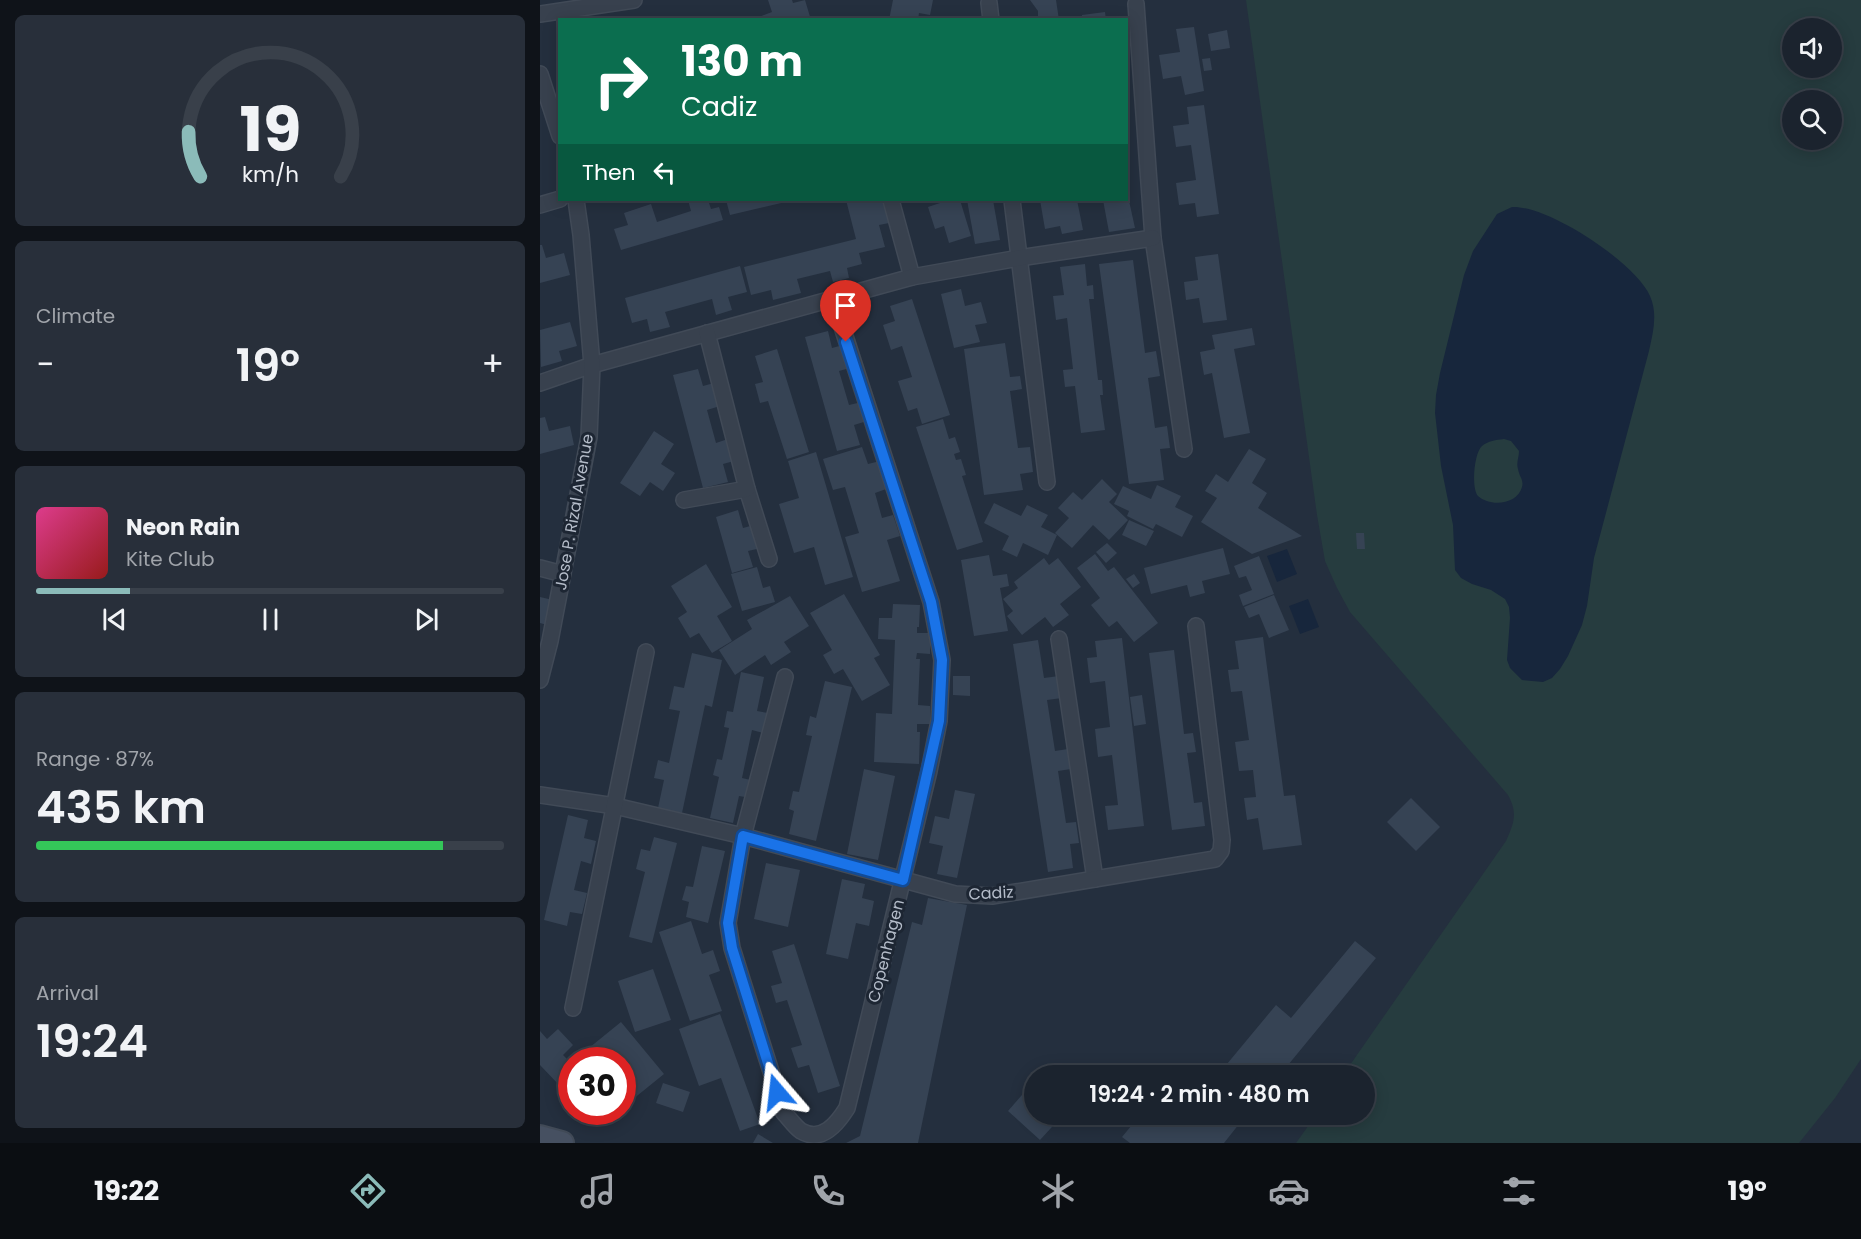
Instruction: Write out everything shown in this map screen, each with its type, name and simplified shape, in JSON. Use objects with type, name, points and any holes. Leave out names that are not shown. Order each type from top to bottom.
[{"type":"main road","points":[[540,1137],[562,1143]]},
{"type":"street","points":[[540,14],[634,0]]},
{"type":"street","points":[[989,3],[992,18]]},
{"type":"street","points":[[1136,4],[1153,238],[1184,448]]},
{"type":"street","points":[[540,74],[558,130]]},
{"type":"street","points":[[540,205],[558,200]]},
{"type":"street","name":"Jose P. Rizal Avenue","points":[[540,680],[589,437],[592,365],[576,201]]},
{"type":"street","points":[[891,201],[912,277]]},
{"type":"street","points":[[1012,201],[1047,482]]},
{"type":"street","points":[[540,383],[592,365],[912,277],[1153,238]]},
{"type":"street","name":"Copenhagen","points":[[785,676],[743,836],[728,923],[732,948],[784,1113],[801,1131],[816,1136],[837,1124],[847,1108],[939,721],[942,660],[931,602],[833,298]]},
{"type":"street","points":[[707,333],[747,489],[769,559]]},
{"type":"street","points":[[684,500],[747,489]]},
{"type":"street","points":[[540,568],[563,574]]},
{"type":"street","name":"Cadiz","points":[[540,795],[615,806],[743,836],[955,894],[992,896],[1215,859],[1221,851],[1222,840],[1196,626]]},
{"type":"street","points":[[1059,639],[1095,879]]},
{"type":"street","points":[[573,1008],[646,652]]},
{"type":"green space","points":[[1246,0],[1861,0],[1861,1059],[1835,1098],[1799,1143],[1296,1143],[1309,1125],[1375,1125],[1375,1065],[1350,1065],[1506,841],[1514,818],[1513,807],[1508,795],[1350,612],[1325,561]]},
{"type":"water","points":[[1512,207],[1528,209],[1547,215],[1589,238],[1628,268],[1642,283],[1650,296],[1654,310],[1649,351],[1594,558],[1582,625],[1560,669],[1552,678],[1543,682],[1522,680],[1510,668],[1507,660],[1510,618],[1509,607],[1505,599],[1491,590],[1461,578],[1455,570],[1453,525],[1441,466],[1435,413],[1440,373],[1464,275],[1473,251],[1497,214]],"holes":[[[1504,439],[1511,441],[1519,451],[1517,467],[1522,487],[1515,498],[1509,501],[1496,503],[1483,500],[1476,492],[1474,479],[1479,450],[1484,444],[1492,441]]]},
{"type":"water","points":[[1287,549],[1297,574],[1277,582],[1267,556]]},
{"type":"water","points":[[1308,599],[1319,627],[1300,634],[1289,606]]},
{"type":"building","points":[[768,0],[792,0],[793,3],[805,0],[810,18],[756,18],[772,12]]},
{"type":"building","points":[[893,0],[933,0],[930,15],[919,13],[918,18],[889,18]]},
{"type":"building","points":[[1030,0],[1056,0],[1059,18],[1038,18],[1038,11]]},
{"type":"building","points":[[1105,12],[1106,18],[1082,18],[1082,15]]},
{"type":"building","points":[[1194,27],[1204,91],[1185,95],[1181,76],[1163,79],[1159,55],[1180,52],[1176,29]]},
{"type":"building","points":[[1227,30],[1230,48],[1211,51],[1208,34]]},
{"type":"building","points":[[1210,58],[1212,70],[1204,71],[1202,59]]},
{"type":"building","points":[[1204,105],[1219,214],[1197,217],[1195,203],[1179,205],[1176,183],[1196,180],[1191,145],[1176,147],[1173,126],[1189,124],[1187,107]]},
{"type":"building","points":[[1128,196],[1135,228],[1109,232],[1103,201],[1128,201]]},
{"type":"building","points":[[688,201],[708,201],[711,209],[719,207],[723,220],[621,250],[614,229],[628,225],[624,213],[651,204],[657,222],[691,211]]},
{"type":"building","points":[[726,201],[790,201],[730,215]]},
{"type":"building","points":[[846,201],[883,201],[889,223],[879,225],[885,247],[859,253],[862,264],[847,268],[849,278],[833,282],[830,271],[797,279],[801,293],[773,300],[771,290],[751,295],[744,267],[856,239]]},
{"type":"building","points":[[939,201],[960,201],[971,236],[949,243],[944,226],[935,229],[928,207],[940,203]]},
{"type":"building","points":[[967,201],[993,201],[1000,240],[975,244]]},
{"type":"building","points":[[1040,201],[1077,201],[1083,230],[1062,234],[1060,226],[1045,229]]},
{"type":"building","points":[[540,245],[542,245],[546,258],[564,253],[570,275],[540,283]]},
{"type":"building","points":[[1218,254],[1227,320],[1203,323],[1199,298],[1186,300],[1184,282],[1198,280],[1195,257]]},
{"type":"building","points":[[1133,260],[1145,353],[1156,351],[1160,376],[1148,378],[1155,428],[1167,426],[1170,448],[1160,449],[1164,480],[1129,484],[1099,264]]},
{"type":"building","points":[[1085,264],[1087,286],[1093,285],[1094,299],[1089,299],[1098,380],[1102,380],[1103,395],[1100,395],[1105,430],[1081,433],[1075,386],[1065,387],[1063,370],[1073,369],[1067,318],[1056,320],[1053,296],[1064,295],[1060,267]]},
{"type":"building","points":[[740,266],[747,292],[728,297],[732,310],[716,315],[712,299],[665,312],[670,327],[650,332],[647,319],[632,323],[625,298]]},
{"type":"building","points":[[961,289],[965,306],[981,302],[987,323],[975,325],[980,342],[954,348],[941,294]]},
{"type":"building","points":[[912,299],[950,415],[922,424],[917,408],[908,411],[898,381],[912,377],[902,346],[891,350],[883,325],[895,321],[890,306]]},
{"type":"building","points":[[570,322],[577,346],[559,351],[562,361],[541,367],[540,330]]},
{"type":"building","points":[[1252,328],[1255,345],[1234,349],[1250,433],[1224,438],[1212,373],[1204,375],[1200,352],[1215,349],[1212,335]]},
{"type":"building","points":[[828,331],[832,348],[843,345],[850,368],[839,371],[849,405],[862,402],[867,421],[854,425],[860,445],[837,451],[805,337]]},
{"type":"building","points":[[1005,343],[1010,377],[1020,376],[1022,389],[1010,391],[1018,448],[1030,447],[1033,472],[1020,474],[1023,490],[984,495],[964,349]]},
{"type":"building","points":[[777,349],[809,452],[787,459],[768,401],[760,403],[755,384],[763,382],[755,356]]},
{"type":"building","points":[[698,369],[703,386],[714,383],[720,406],[707,410],[716,443],[728,439],[734,461],[723,464],[728,482],[703,488],[673,375]]},
{"type":"building","points":[[545,417],[549,431],[570,426],[574,445],[540,454],[540,418]]},
{"type":"building","points":[[943,419],[949,439],[955,437],[960,452],[954,454],[956,460],[961,459],[966,475],[962,476],[983,542],[957,550],[916,427]]},
{"type":"building","points":[[654,431],[674,444],[661,464],[675,473],[663,491],[650,482],[640,496],[620,483]]},
{"type":"building","points":[[862,447],[868,464],[880,461],[889,488],[875,493],[882,518],[893,515],[900,536],[887,540],[900,581],[862,592],[845,537],[859,533],[845,487],[833,490],[823,459]]},
{"type":"building","points":[[1249,449],[1266,459],[1252,483],[1267,493],[1258,508],[1302,536],[1252,554],[1201,522],[1217,498],[1205,491],[1216,474],[1228,482]]},
{"type":"building","points":[[816,452],[853,577],[825,585],[814,547],[794,553],[779,504],[799,498],[788,461]]},
{"type":"building","points":[[1102,479],[1117,494],[1109,502],[1128,520],[1109,540],[1093,525],[1072,548],[1055,533],[1069,518],[1058,508],[1073,492],[1082,500]]},
{"type":"building","points":[[1157,485],[1181,496],[1175,507],[1193,516],[1182,537],[1156,524],[1153,529],[1127,516],[1129,511],[1114,504],[1123,486],[1151,499]]},
{"type":"building","points":[[994,503],[1021,516],[1027,505],[1048,515],[1041,527],[1057,535],[1048,555],[1023,543],[1017,557],[1002,550],[1009,536],[984,523]]},
{"type":"building","points":[[738,510],[743,528],[754,525],[761,548],[748,551],[753,567],[732,573],[716,517]]},
{"type":"building","points":[[1129,520],[1154,531],[1146,546],[1122,535]]},
{"type":"building","points":[[1356,533],[1364,533],[1365,549],[1357,549]]},
{"type":"building","points":[[1107,543],[1117,553],[1106,563],[1096,552]]},
{"type":"building","points":[[1223,548],[1230,574],[1202,581],[1205,593],[1190,597],[1187,585],[1151,594],[1144,568]]},
{"type":"building","points":[[1095,554],[1108,571],[1114,567],[1158,623],[1134,642],[1117,621],[1109,627],[1091,605],[1100,598],[1077,568]]},
{"type":"building","points":[[989,555],[993,576],[1007,574],[1009,586],[1000,588],[1008,631],[974,636],[961,560]]},
{"type":"building","points":[[1259,556],[1274,594],[1243,606],[1239,595],[1252,590],[1246,576],[1239,578],[1234,566]]},
{"type":"building","points":[[1044,558],[1049,565],[1058,558],[1081,587],[1060,604],[1069,615],[1053,627],[1045,617],[1022,635],[1007,616],[1013,611],[1003,599],[1018,588],[1014,582]]},
{"type":"building","points":[[706,564],[732,607],[717,616],[732,641],[712,653],[699,633],[690,638],[678,618],[687,612],[671,586]]},
{"type":"building","points":[[757,567],[763,588],[770,586],[775,602],[742,611],[731,574]]},
{"type":"building","points":[[1134,574],[1140,583],[1133,588],[1126,579]]},
{"type":"building","points":[[844,594],[880,655],[874,658],[890,685],[862,701],[843,669],[834,674],[823,655],[832,650],[810,613]]},
{"type":"building","points":[[1274,595],[1289,630],[1269,638],[1259,614],[1249,618],[1244,607]]},
{"type":"building","points":[[790,596],[809,626],[784,642],[791,652],[771,665],[765,655],[735,675],[719,650],[752,629],[747,620]]},
{"type":"building","points":[[540,597],[553,600],[547,625],[540,623]]},
{"type":"building","points":[[893,604],[920,605],[917,633],[930,633],[930,654],[917,653],[916,659],[920,659],[918,705],[930,706],[930,724],[917,724],[917,732],[920,732],[919,764],[874,762],[876,713],[892,714],[895,640],[878,639],[879,618],[892,618]]},
{"type":"building","points":[[1263,637],[1284,796],[1295,795],[1302,845],[1263,850],[1258,818],[1247,820],[1244,798],[1256,797],[1253,770],[1239,771],[1235,742],[1249,740],[1242,691],[1231,692],[1228,670],[1239,669],[1235,641]]},
{"type":"building","points":[[1122,638],[1144,826],[1108,830],[1105,806],[1118,805],[1112,755],[1098,757],[1095,729],[1110,727],[1105,681],[1090,683],[1087,658],[1097,657],[1095,641]]},
{"type":"building","points":[[1038,640],[1044,678],[1059,676],[1062,698],[1047,700],[1055,751],[1068,749],[1071,769],[1058,771],[1066,823],[1076,822],[1079,843],[1070,844],[1073,868],[1048,872],[1013,644]]},
{"type":"building","points":[[1174,650],[1184,734],[1193,733],[1196,752],[1187,753],[1194,803],[1202,802],[1205,826],[1172,830],[1149,653]]},
{"type":"building","points":[[692,653],[722,660],[712,707],[705,705],[682,813],[658,808],[664,780],[654,778],[658,760],[669,763],[680,711],[669,709],[674,686],[684,688]]},
{"type":"building","points":[[741,672],[764,677],[757,711],[768,713],[763,733],[752,730],[742,778],[755,781],[751,798],[739,796],[733,823],[710,818],[719,777],[713,775],[717,759],[722,760],[729,728],[724,727],[727,711],[733,712]]},
{"type":"building","points":[[953,676],[970,676],[970,696],[953,695]]},
{"type":"building","points":[[825,681],[852,687],[816,841],[789,834],[794,811],[789,809],[793,791],[799,792],[812,736],[806,735],[810,716],[816,718]]},
{"type":"building","points":[[1142,695],[1146,724],[1134,726],[1130,697]]},
{"type":"building","points":[[864,769],[895,776],[878,860],[847,854]]},
{"type":"building","points":[[955,790],[975,794],[957,878],[937,874],[943,846],[929,843],[935,816],[949,819]]},
{"type":"building","points":[[1411,798],[1440,827],[1416,851],[1387,822]]},
{"type":"building","points":[[568,815],[588,820],[584,838],[596,841],[591,864],[581,861],[574,890],[587,893],[582,914],[570,912],[567,926],[544,920]]},
{"type":"building","points":[[654,837],[677,843],[652,943],[629,937],[645,872],[636,869],[641,849],[650,851]]},
{"type":"building","points":[[702,846],[725,851],[708,923],[686,917],[689,902],[682,900],[686,886],[693,887]]},
{"type":"building","points":[[766,863],[800,870],[788,927],[754,919]]},
{"type":"building","points":[[842,879],[865,884],[862,898],[874,901],[869,926],[856,923],[848,959],[826,954]]},
{"type":"building","points":[[928,898],[967,905],[918,1143],[846,1143],[860,1136],[912,922],[922,925]]},
{"type":"building","points":[[691,921],[702,954],[713,950],[720,971],[709,975],[722,1011],[690,1021],[659,932]]},
{"type":"building","points":[[1355,941],[1376,958],[1288,1065],[1226,1065],[1276,1005],[1291,1018]]},
{"type":"building","points":[[794,944],[840,1086],[818,1093],[809,1065],[798,1068],[791,1048],[802,1045],[787,1000],[776,1003],[771,986],[782,983],[772,951]]},
{"type":"building","points":[[653,969],[671,1020],[635,1032],[618,981]]},
{"type":"building","points":[[720,1014],[760,1124],[740,1131],[721,1078],[699,1086],[679,1029]]},
{"type":"building","points":[[621,1022],[664,1074],[636,1097],[636,1047],[590,1047]]},
{"type":"building","points":[[558,1029],[573,1045],[558,1047],[558,1084],[540,1065],[540,1031],[547,1039]]},
{"type":"building","points":[[663,1083],[690,1092],[683,1112],[656,1103]]},
{"type":"building","points":[[1024,1093],[1024,1125],[1054,1125],[1040,1140],[1008,1111]]},
{"type":"building","points":[[1132,1125],[1238,1125],[1224,1143],[1130,1143],[1122,1137]]},
{"type":"building","points":[[758,1134],[773,1143],[753,1143]]},
{"type":"route","points":[[777,1092],[732,948],[728,923],[743,836],[903,880],[939,721],[942,660],[931,602],[846,342]]}]
